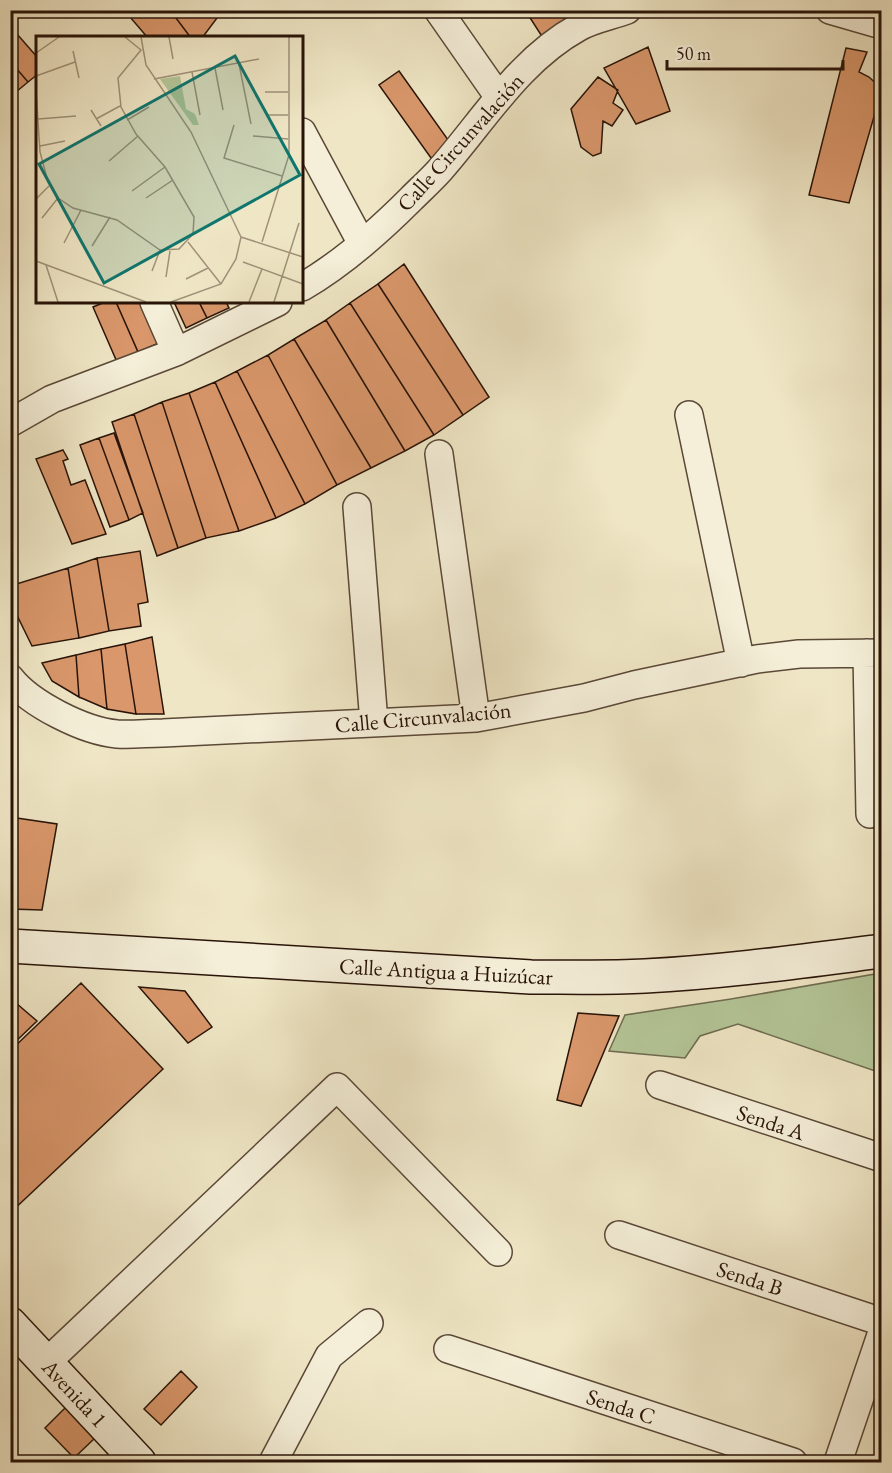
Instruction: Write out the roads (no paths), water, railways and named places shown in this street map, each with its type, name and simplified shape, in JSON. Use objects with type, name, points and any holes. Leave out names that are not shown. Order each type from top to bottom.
[{"type":"main road","name":"Calle Antigua a Huizúcar","points":[[10,946],[519,976],[591,978],[731,969],[882,951]]},
{"type":"main road","name":"Avenida 1","points":[[10,1324],[139,1462]]},
{"type":"street","points":[[438,10],[498,96]]},
{"type":"street","name":"Calle Circunvalación","points":[[303,286],[321,276],[392,218],[438,172],[473,131],[498,96],[556,42],[581,26],[627,10]]},
{"type":"street","points":[[831,10],[882,25]]},
{"type":"street","points":[[303,134],[362,244]]},
{"type":"street","points":[[154,303],[176,352]]},
{"type":"street","points":[[11,423],[52,399],[176,352],[276,303]]},
{"type":"street","points":[[690,415],[741,663]]},
{"type":"street","points":[[439,454],[476,718]]},
{"type":"street","points":[[357,507],[374,723]]},
{"type":"street","points":[[870,814],[874,653]]},
{"type":"street","name":"Calle Circunvalación","points":[[10,678],[22,691],[60,716],[94,729],[116,734],[164,733],[476,718],[584,698],[741,663],[799,654],[874,653]]},
{"type":"street","name":"Senda A","points":[[660,1085],[882,1158]]},
{"type":"street","points":[[47,1362],[337,1087],[498,1252]]},
{"type":"street","name":"Senda B","points":[[619,1235],[882,1322]]},
{"type":"street","points":[[273,1462],[329,1356],[369,1323]]},
{"type":"street","points":[[838,1462],[882,1332]]},
{"type":"street","name":"Senda C","points":[[448,1349],[793,1462]]}]
